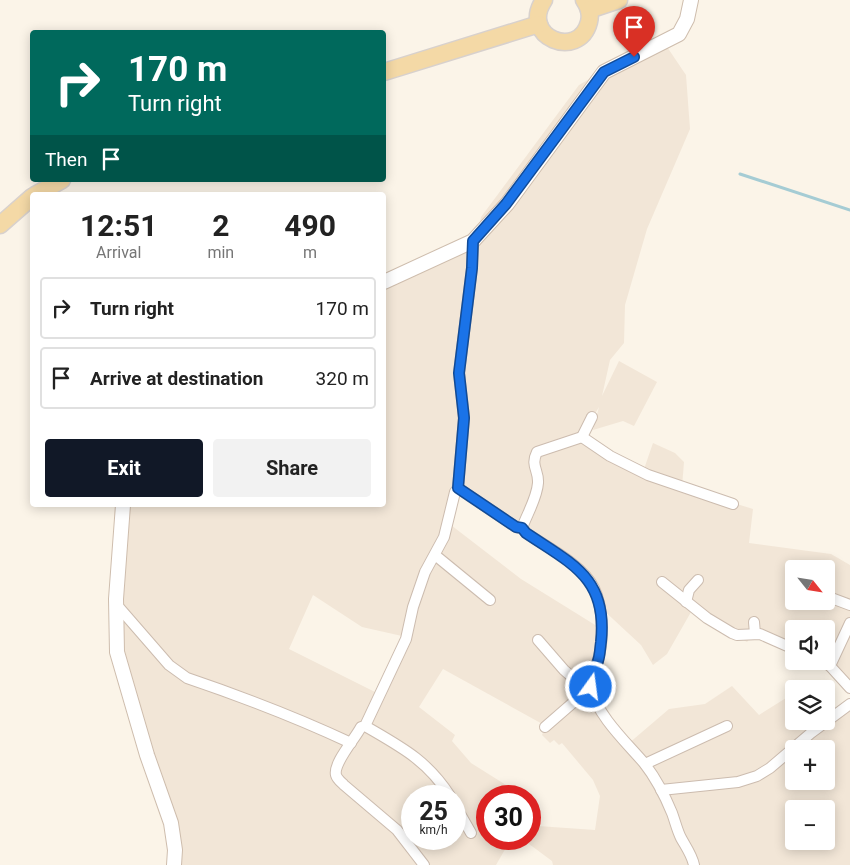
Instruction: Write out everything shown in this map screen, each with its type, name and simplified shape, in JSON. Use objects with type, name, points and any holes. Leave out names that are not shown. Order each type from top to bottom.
[{"type":"main road","points":[[541,2],[538,15],[539,24],[548,38],[566,42],[575,40],[588,27],[590,18],[587,5],[619,0]]},
{"type":"main road","points":[[386,281],[473,241],[506,204],[604,72],[679,34],[687,20],[691,0]]},
{"type":"main road","points":[[386,71],[539,24]]},
{"type":"main road","points":[[41,192],[58,182]]},
{"type":"main road","points":[[0,225],[30,199]]},
{"type":"main road","points":[[123,507],[116,604],[118,652],[147,755],[171,823],[175,850],[174,865]]},
{"type":"street","points":[[424,865],[397,830],[338,779],[336,768],[361,727],[365,726],[406,639],[416,597],[425,572],[444,537],[455,492],[458,488],[464,418],[459,373],[472,268],[473,241]]},
{"type":"street","points":[[522,528],[537,488],[534,466],[534,458],[537,452],[582,438],[592,417]]},
{"type":"street","points":[[582,438],[610,456],[648,475],[733,504]]},
{"type":"street","points":[[458,488],[516,527],[522,528],[526,533],[575,567],[589,580],[594,589],[599,608],[601,637],[599,655],[589,689],[545,727]]},
{"type":"street","points":[[435,555],[490,600]]},
{"type":"street","points":[[686,602],[689,590],[698,580]]},
{"type":"street","points":[[662,582],[707,618],[737,635],[760,634],[785,645]]},
{"type":"street","points":[[835,599],[850,605]]},
{"type":"street","points":[[116,604],[177,672],[187,678],[260,704],[351,744]]},
{"type":"street","points":[[754,622],[754,634]]},
{"type":"street","points":[[835,649],[850,624]]},
{"type":"street","points":[[538,640],[564,670],[589,689],[603,713],[645,764],[671,810],[680,837],[691,855],[694,865]]},
{"type":"street","points":[[832,670],[850,688]]},
{"type":"street","points":[[661,790],[738,782],[757,776],[770,768],[811,733],[850,704]]},
{"type":"street","points":[[365,726],[406,750],[425,764],[441,785]]},
{"type":"street","points":[[645,764],[727,726]]},
{"type":"street","points":[[466,824],[471,833]]},
{"type":"shaded area","points":[[661,38],[686,75],[690,129],[647,229],[625,305],[624,343],[610,360],[602,396],[619,361],[657,382],[634,426],[623,421],[593,430],[599,407],[581,437],[643,472],[653,443],[675,453],[684,462],[682,487],[753,509],[749,543],[831,554],[850,565],[850,622],[835,650],[835,620],[785,620],[785,648],[752,636],[747,642],[691,612],[667,654],[653,665],[641,645],[600,607],[580,571],[522,527],[508,528],[466,501],[456,488],[437,540],[447,522],[521,579],[600,628],[590,690],[628,744],[669,709],[705,704],[732,686],[759,715],[785,699],[785,730],[835,730],[835,715],[850,704],[850,865],[553,865],[552,861],[537,850],[541,850],[541,826],[595,830],[600,796],[593,780],[562,743],[559,745],[554,740],[550,743],[542,735],[546,726],[443,669],[419,707],[455,735],[452,741],[471,763],[506,785],[476,785],[476,850],[505,850],[496,865],[172,865],[172,840],[118,655],[124,507],[386,507],[386,279],[468,249],[475,255],[481,217],[579,85]],"holes":[[[313,595],[362,627],[402,636],[379,694],[289,649]]]},
{"type":"shaded area","points":[[850,635],[850,691],[835,668]]},
{"type":"waterway","points":[[740,174],[850,210]]},
{"type":"route","points":[[591,687],[591,680],[599,655],[601,624],[597,597],[589,580],[569,562],[526,533],[522,528],[516,527],[458,488],[464,418],[459,373],[472,268],[473,241],[506,204],[604,72],[634,57]]}]
